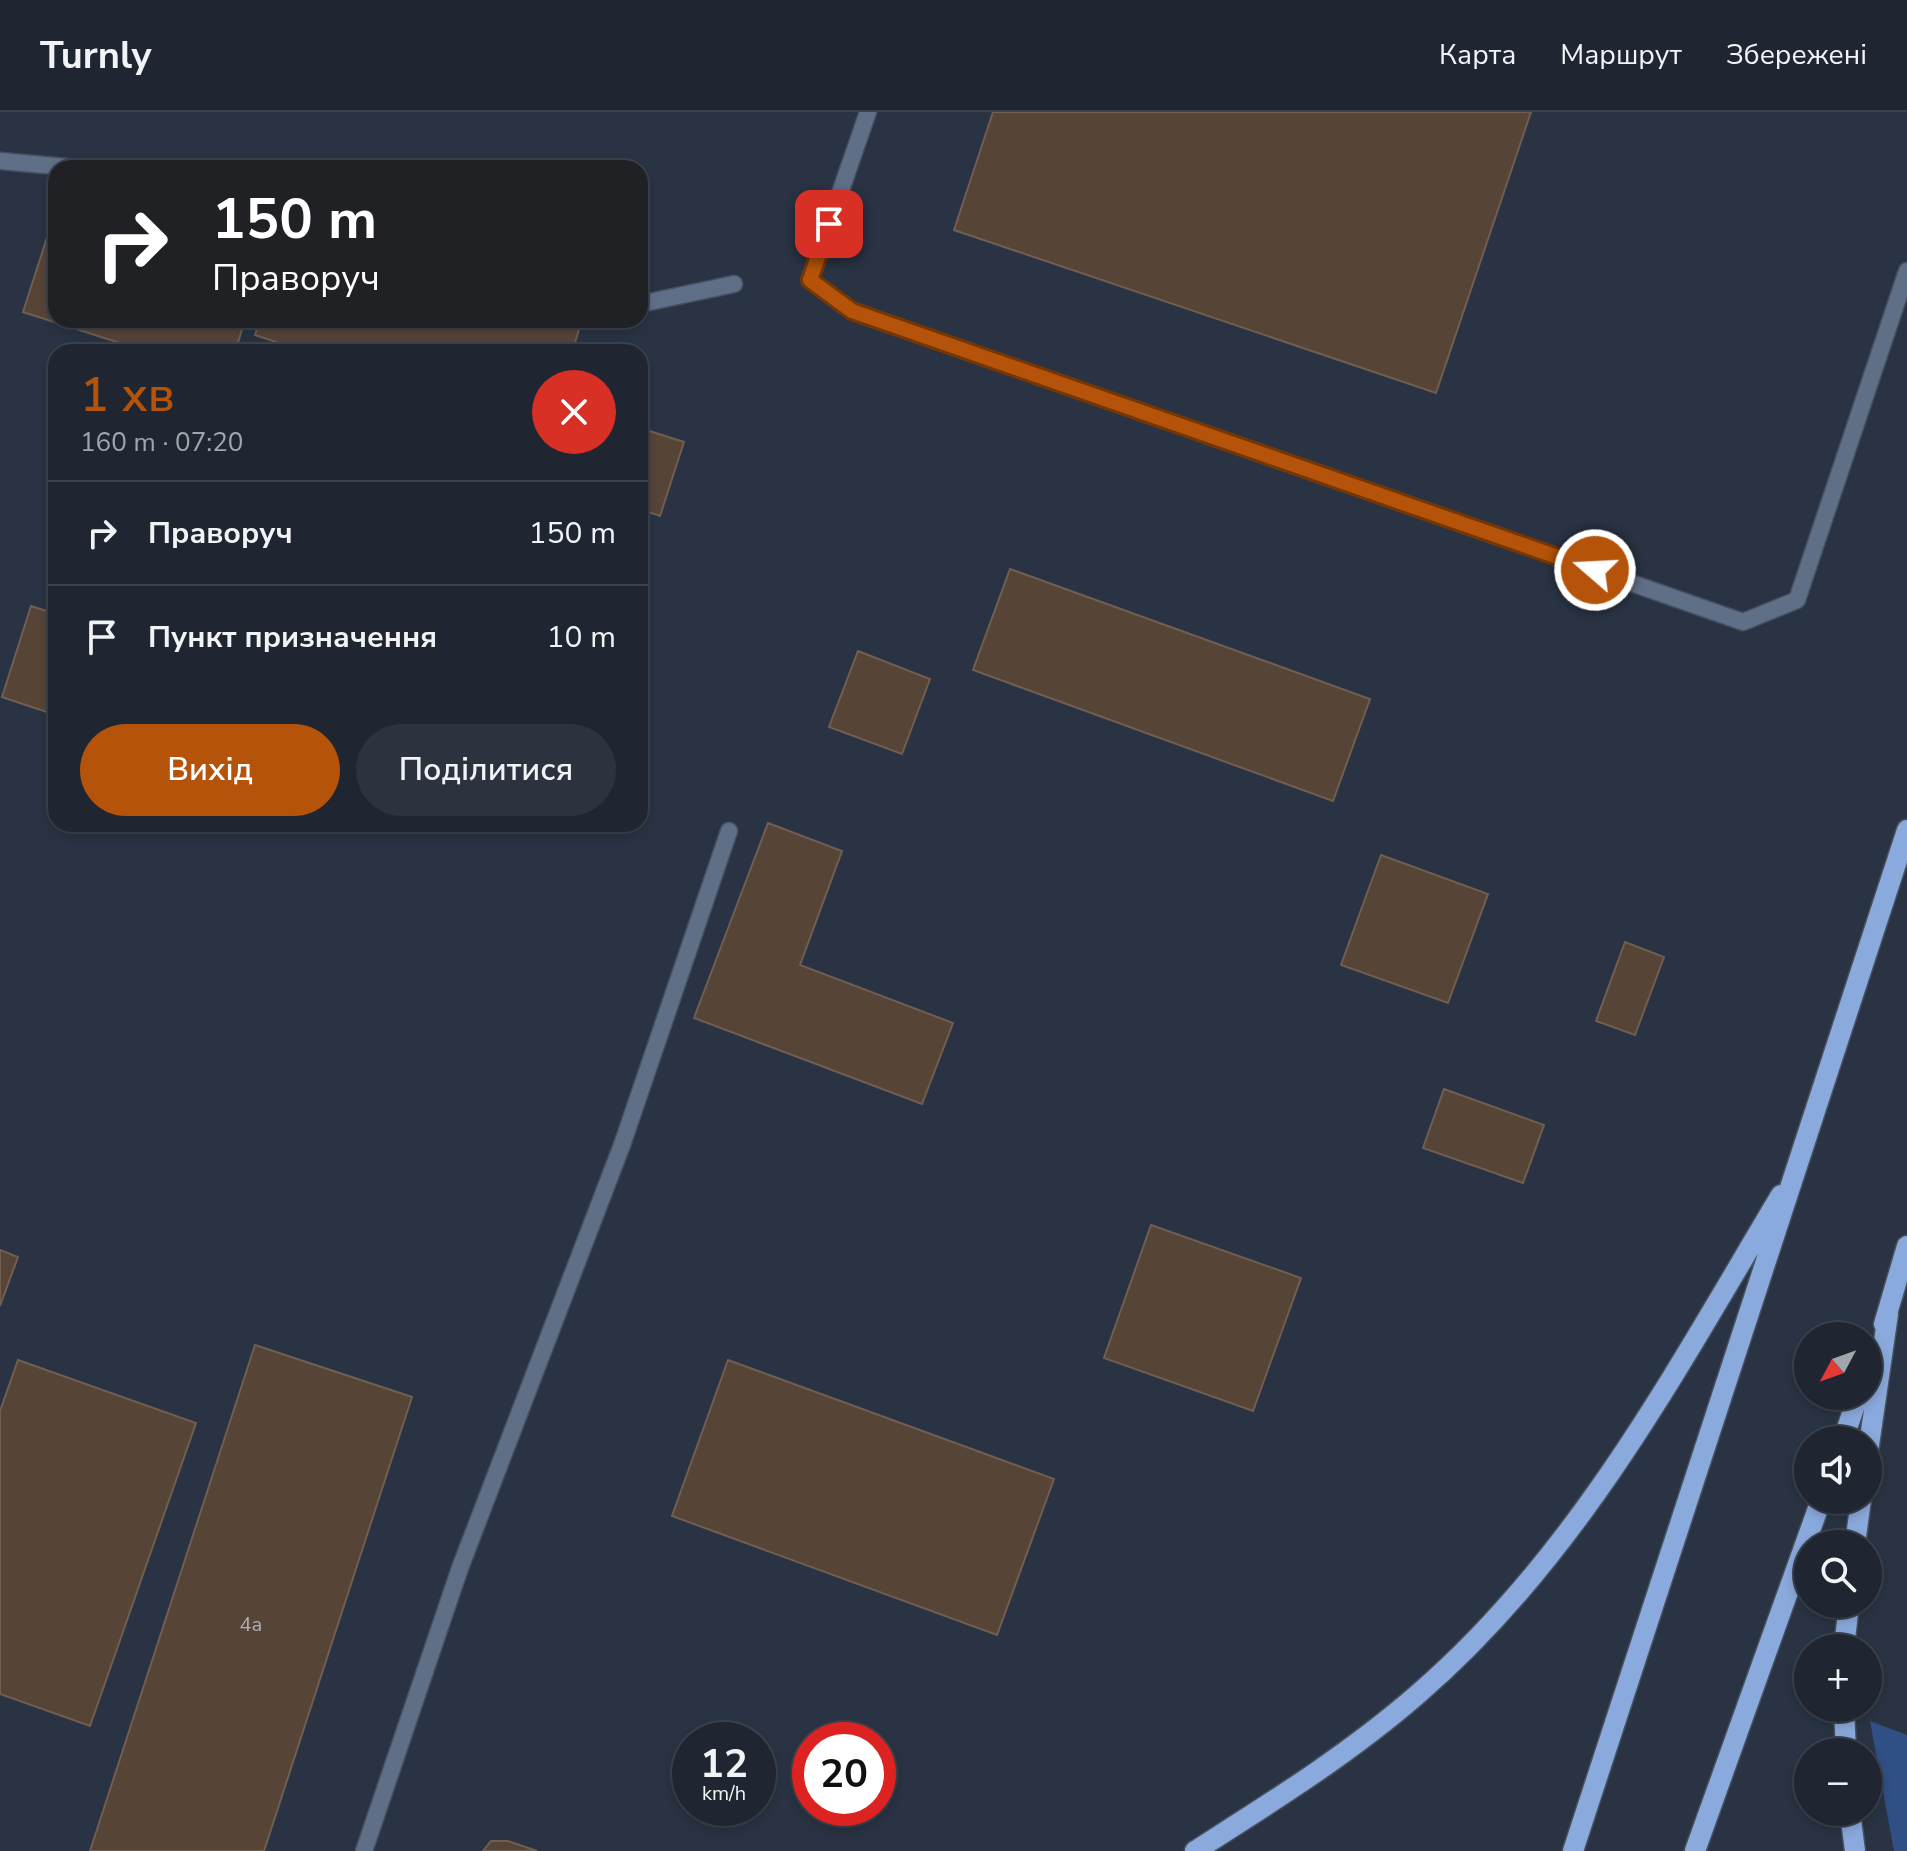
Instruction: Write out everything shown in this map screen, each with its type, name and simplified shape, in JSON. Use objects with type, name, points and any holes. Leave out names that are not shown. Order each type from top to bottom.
[{"type":"main road","points":[[1573,1851],[1907,830]]},
{"type":"main road","points":[[1195,1851],[1316,1774],[1419,1694],[1508,1607],[1583,1515],[1657,1404],[1801,1161]]},
{"type":"main road","points":[[1882,1330],[1907,1246]]},
{"type":"main road","points":[[1872,1426],[1888,1314]]},
{"type":"main road","points":[[1695,1851],[1816,1514]]},
{"type":"main road","points":[[1852,1826],[1855,1851]]},
{"type":"street","points":[[868,112],[810,280],[852,311],[1743,622],[1797,600],[1907,271]]},
{"type":"street","points":[[0,161],[48,165]]},
{"type":"street","points":[[648,302],[734,284]]},
{"type":"street","points":[[364,1851],[460,1568],[622,1145],[729,831]]},
{"type":"shaded area","points":[[1870,1722],[1907,1735],[1907,1851],[1894,1851],[1882,1786],[1882,1738],[1873,1738]]},
{"type":"building","points":[[993,112],[1531,112],[1436,393],[954,230]]},
{"type":"building","points":[[48,234],[48,320],[23,312]]},
{"type":"building","points":[[73,328],[242,328],[238,344],[123,344]]},
{"type":"building","points":[[257,328],[580,328],[574,344],[282,344],[255,335]]},
{"type":"building","points":[[648,431],[684,442],[660,516],[648,512]]},
{"type":"building","points":[[1010,569],[1370,699],[1333,801],[973,670]]},
{"type":"building","points":[[31,606],[48,611],[48,712],[2,697]]},
{"type":"building","points":[[858,651],[930,679],[902,754],[829,727]]},
{"type":"building","points":[[768,823],[842,851],[800,965],[953,1023],[922,1104],[694,1018]]},
{"type":"building","points":[[1381,855],[1488,894],[1448,1003],[1341,965]]},
{"type":"building","points":[[1625,942],[1664,957],[1635,1035],[1596,1021]]},
{"type":"building","points":[[1444,1089],[1544,1125],[1523,1183],[1423,1148]]},
{"type":"building","points":[[1151,1225],[1301,1278],[1253,1411],[1104,1358]]},
{"type":"building","points":[[0,1250],[18,1257],[0,1306]]},
{"type":"building","points":[[255,1345],[412,1397],[264,1851],[90,1851]]},
{"type":"building","points":[[18,1360],[196,1423],[90,1726],[0,1694],[0,1411]]},
{"type":"building","points":[[728,1360],[1054,1479],[997,1635],[672,1516]]},
{"type":"building","points":[[491,1841],[508,1841],[537,1851],[483,1851]]},
{"type":"route","points":[[829,224],[810,280],[852,311],[1595,570]]}]
